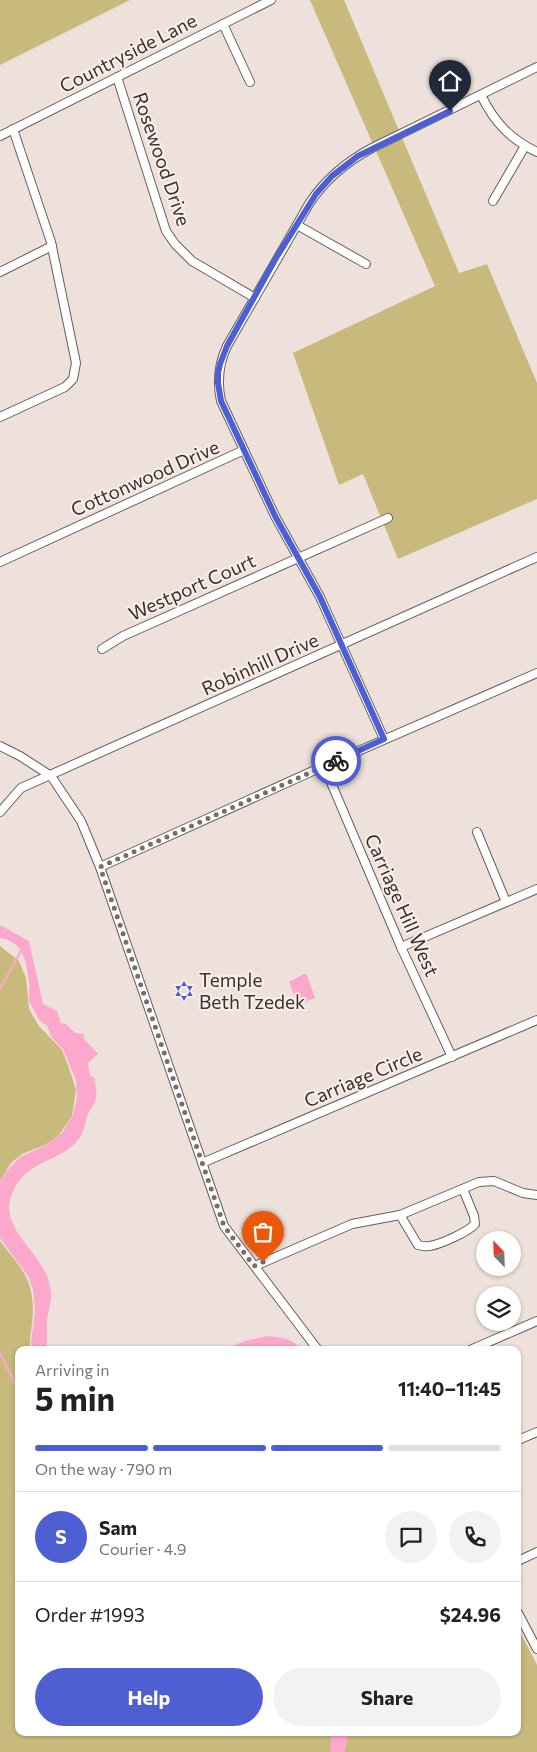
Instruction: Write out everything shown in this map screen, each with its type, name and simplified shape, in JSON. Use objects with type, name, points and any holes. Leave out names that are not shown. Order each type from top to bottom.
[{"type":"street","name":"Countryside Lane","points":[[0,136],[271,0]]},
{"type":"street","points":[[223,24],[250,82]]},
{"type":"street","name":"Cottonwood Drive","points":[[0,562],[244,450],[221,401],[218,383],[220,364],[227,346],[316,194],[344,165],[372,148],[537,67]]},
{"type":"street","name":"Rosewood Drive","points":[[117,77],[166,231],[175,244],[192,261],[255,298]]},
{"type":"street","points":[[481,95],[496,122],[525,146],[537,152]]},
{"type":"street","points":[[0,417],[65,387],[71,382],[76,362],[52,246],[13,129]]},
{"type":"street","points":[[493,201],[525,146]]},
{"type":"street","points":[[297,225],[366,264]]},
{"type":"street","points":[[0,272],[52,246]]},
{"type":"street","points":[[244,450],[275,516],[320,597],[384,739]]},
{"type":"street","name":"Westport Court","points":[[102,649],[123,636],[388,518]]},
{"type":"street","name":"Robinhill Drive","points":[[0,812],[21,788],[537,557]]},
{"type":"street","points":[[100,867],[384,739],[536,676]]},
{"type":"street","points":[[0,746],[20,756],[51,776],[81,821],[100,867],[224,1226],[315,1346]]},
{"type":"street","name":"Carriage Hill West","points":[[324,766],[401,947],[452,1057]]},
{"type":"street","points":[[477,832],[506,902]]},
{"type":"street","points":[[401,947],[537,889]]},
{"type":"street","name":"Carriage Circle","points":[[202,1163],[537,1020]]},
{"type":"street","points":[[254,1266],[352,1224],[400,1215],[479,1182],[494,1181],[523,1193],[537,1195]]},
{"type":"street","points":[[400,1215],[418,1245],[430,1246],[470,1230],[475,1224],[474,1216],[463,1189]]},
{"type":"street","points":[[479,1346],[537,1321]]},
{"type":"street","points":[[521,1439],[537,1432]]},
{"type":"street","points":[[521,1559],[537,1552]]},
{"type":"street","points":[[521,1619],[537,1649]]},
{"type":"shaded area","points":[[0,0],[130,0],[0,65]]},
{"type":"shaded area","points":[[310,0],[344,0],[459,273],[487,264],[537,383],[537,499],[398,559],[363,474],[339,485],[293,353],[435,286]]},
{"type":"shaded area","points":[[0,925],[29,941],[43,1004],[57,1011],[61,1023],[66,1024],[75,1033],[84,1034],[84,1039],[98,1054],[88,1063],[90,1076],[95,1078],[96,1096],[81,1136],[71,1147],[24,1175],[11,1196],[9,1209],[11,1220],[46,1274],[51,1290],[47,1320],[47,1346],[32,1346],[35,1311],[33,1290],[28,1276],[0,1238],[0,1182],[6,1172],[20,1157],[44,1146],[62,1133],[73,1115],[77,1098],[76,1080],[63,1049],[52,1038],[47,1026],[39,1020],[29,1001],[30,988],[24,956],[16,944],[0,938]]},
{"type":"shaded area","points":[[0,946],[19,961],[26,978],[29,1009],[39,1026],[62,1050],[76,1090],[72,1116],[59,1135],[45,1145],[22,1154],[11,1163],[0,1181]]},
{"type":"shaded area","points":[[304,974],[307,975],[315,998],[298,1005],[289,982]]},
{"type":"shaded area","points":[[0,1241],[19,1265],[28,1281],[31,1289],[33,1311],[30,1346],[15,1346],[15,1736],[521,1736],[521,1634],[537,1665],[537,1752],[0,1752]]},
{"type":"shaded area","points":[[268,1336],[287,1339],[298,1346],[233,1346]]},
{"type":"shaded area","points":[[331,1736],[348,1736],[345,1752],[330,1752]]},
{"type":"waterway","points":[[0,989],[22,949]]},
{"type":"waterway","points":[[0,1353],[15,1384]]},
{"type":"way so far","points":[[263,1262],[254,1266],[224,1226],[100,867],[336,761]]},
{"type":"place","name":"Temple Beth Tzedek","points":[[184,991]]},
{"type":"route","points":[[336,761],[384,739],[320,597],[275,516],[221,401],[218,373],[227,346],[276,258],[308,204],[324,183],[344,165],[358,156],[450,111]]}]
